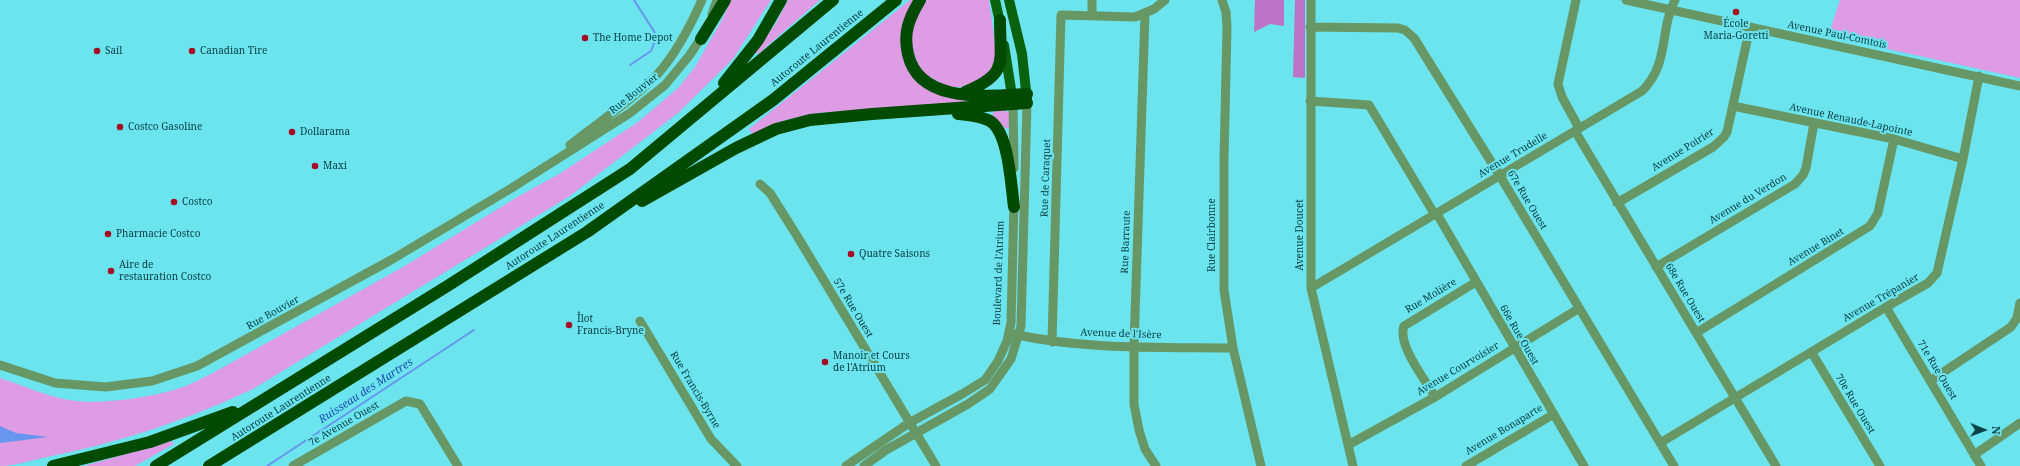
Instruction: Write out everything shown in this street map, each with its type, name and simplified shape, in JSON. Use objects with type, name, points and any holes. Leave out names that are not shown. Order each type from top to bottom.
[{"type":"highway","points":[[701,39],[725,0]]},
{"type":"highway","points":[[709,103],[758,40],[781,0]]},
{"type":"highway","name":"Autoroute Laurentienne","points":[[156,466],[449,285],[630,169],[833,0]]},
{"type":"highway","name":"Autoroute Laurentienne","points":[[211,465],[587,232],[773,100],[896,0]]},
{"type":"highway","points":[[920,0],[908,22],[905,32],[905,44],[909,60],[917,74],[928,85],[944,92],[1013,99]]},
{"type":"highway","points":[[960,94],[983,85],[993,77],[997,70],[1000,63],[1000,20]]},
{"type":"highway","points":[[587,232],[736,148],[776,128],[810,120],[921,111],[1027,98]]},
{"type":"highway","points":[[921,111],[972,115],[989,120],[998,128],[1004,141],[1014,207]]},
{"type":"highway","points":[[53,466],[150,442],[260,402]]},
{"type":"main road","name":"Boulevard de l'Atrium","points":[[995,0],[1000,20],[1013,99]]},
{"type":"main road","points":[[1010,0],[1022,54],[1027,98]]},
{"type":"street","name":"Rue Bouvier","points":[[533,174],[627,101],[656,75],[679,45],[702,0]]},
{"type":"street","name":"Rue Bouvier","points":[[0,365],[55,383],[106,387],[152,381],[197,366],[391,260],[630,113],[664,85],[701,39],[717,0]]},
{"type":"street","points":[[1092,0],[1092,16],[1135,17],[1145,14],[1165,0]]},
{"type":"street","name":"Rue Clairbonne","points":[[1222,0],[1226,12],[1227,28],[1223,265],[1224,290],[1233,348],[1261,466]]},
{"type":"street","name":"Avenue Doucet","points":[[1311,0],[1311,288],[1353,466]]},
{"type":"street","name":"68e Rue Ouest","points":[[1576,0],[1558,84],[1562,97],[1577,130],[1617,203],[1776,466]]},
{"type":"street","name":"Avenue Paul-Comtois","points":[[1626,0],[2020,86]]},
{"type":"street","name":"Avenue Trudelle","points":[[1311,288],[1631,98],[1652,80],[1660,63],[1670,9],[1675,0]]},
{"type":"street","name":"Rue Barraute","points":[[1145,14],[1134,346],[1134,404],[1145,449],[1156,466]]},
{"type":"street","name":"Rue de Caraquet","points":[[1052,342],[1061,15],[1092,16]]},
{"type":"street","name":"67e Rue Ouest","points":[[1310,27],[1398,28],[1410,33],[1500,176],[1578,309],[1674,466]]},
{"type":"street","name":"Avenue Poirier","points":[[1617,203],[1720,142],[1727,132],[1750,27]]},
{"type":"street","name":"Avenue Trépanier","points":[[1660,443],[1928,283],[1937,273],[1963,159],[1979,76]]},
{"type":"street","points":[[864,466],[915,432],[968,404],[990,389],[1011,359],[1021,326],[1027,98]]},
{"type":"street","name":"Boulevard de l'Atrium","points":[[846,466],[909,423],[985,380],[998,361],[1007,341],[1011,323],[1014,207],[1013,99]]},
{"type":"street","name":"66e Rue Ouest","points":[[1310,101],[1369,105],[1436,214],[1584,466]]},
{"type":"street","name":"Avenue Renaude-Lapointe","points":[[1733,106],[1894,139],[1963,159]]},
{"type":"street","name":"Avenue du Verdon","points":[[1656,267],[1795,184],[1803,175],[1806,168],[1814,123]]},
{"type":"street","name":"Avenue Binet","points":[[1696,334],[1870,226],[1878,213],[1894,139]]},
{"type":"street","name":"57e Rue Ouest","points":[[760,184],[770,193],[790,225],[936,466]]},
{"type":"street","name":"Rue Molière","points":[[1435,397],[1404,345],[1402,332],[1404,326],[1476,282]]},
{"type":"street","points":[[1930,381],[2011,327],[2017,318],[2020,303]]},
{"type":"street","name":"71e Rue Ouest","points":[[1886,307],[1980,466]]},
{"type":"street","name":"Avenue Courvoisier","points":[[1348,445],[1435,397],[1578,309]]},
{"type":"street","name":"Rue Francis-Byrne","points":[[640,321],[711,439],[737,466]]},
{"type":"street","name":"Avenue de l'Isère","points":[[1009,333],[1052,342],[1134,346],[1233,348]]},
{"type":"street","name":"70e Rue Ouest","points":[[1812,353],[1880,466]]},
{"type":"street","name":"7e Avenue Ouest","points":[[293,466],[406,401],[420,404],[458,466]]},
{"type":"street","name":"Avenue Bonaparte","points":[[1466,466],[1554,414]]},
{"type":"street","points":[[1974,455],[2020,423]]},
{"type":"shaded area","points":[[731,0],[771,0],[733,59],[678,113],[570,196],[253,389],[203,411],[126,438],[17,464],[0,466],[0,378],[57,397],[88,402],[116,401],[159,394],[186,386],[211,374],[403,267],[519,196],[559,174],[638,122],[678,88],[695,67],[723,18]]},
{"type":"shaded area","points":[[788,0],[820,0],[758,54],[755,53],[776,23]]},
{"type":"shaded area","points":[[910,0],[917,0],[907,64],[967,98],[968,103],[818,113],[785,120],[752,134],[749,129]]},
{"type":"shaded area","points":[[926,0],[989,0],[997,59],[989,75],[962,87],[949,87],[939,85],[920,71],[909,37],[920,6]]},
{"type":"shaded area","points":[[1255,0],[1284,0],[1284,26],[1270,24],[1254,32]]},
{"type":"shaded area","points":[[1295,0],[1305,0],[1305,78],[1293,77]]},
{"type":"shaded area","points":[[1840,0],[2020,0],[2020,78],[1828,36]]},
{"type":"shaded area","points":[[1006,109],[1006,112],[1009,112],[1009,127],[1006,129],[992,114],[995,111]]},
{"type":"shaded area","points":[[172,441],[174,444],[135,466],[84,466]]},
{"type":"water","points":[[0,426],[16,433],[48,437],[0,443]]},
{"type":"waterway","name":"Ruisseau des Martres","points":[[630,65],[651,51],[657,36],[634,0]]},
{"type":"waterway","name":"Ruisseau des Martres","points":[[267,466],[474,330]]},
{"type":"place","name":"École Maria-Goretti","points":[[1736,12]]},
{"type":"place","name":"The Home Depot","points":[[585,38]]},
{"type":"place","name":"Sail","points":[[97,51]]},
{"type":"place","name":"Canadian Tire","points":[[192,51]]},
{"type":"place","name":"Costco Gasoline","points":[[120,127]]},
{"type":"place","name":"Dollarama","points":[[292,132]]},
{"type":"place","name":"Maxi","points":[[315,166]]},
{"type":"place","name":"Costco","points":[[174,202]]},
{"type":"place","name":"Pharmacie Costco","points":[[108,234]]},
{"type":"place","name":"Quatre Saisons","points":[[851,254]]},
{"type":"place","name":"Aire de restauration Costco","points":[[111,271]]},
{"type":"place","name":"Îlot Francis-Bryne","points":[[569,325]]},
{"type":"place","name":"Manoir et Cours de l'Atrium","points":[[825,362]]}]
